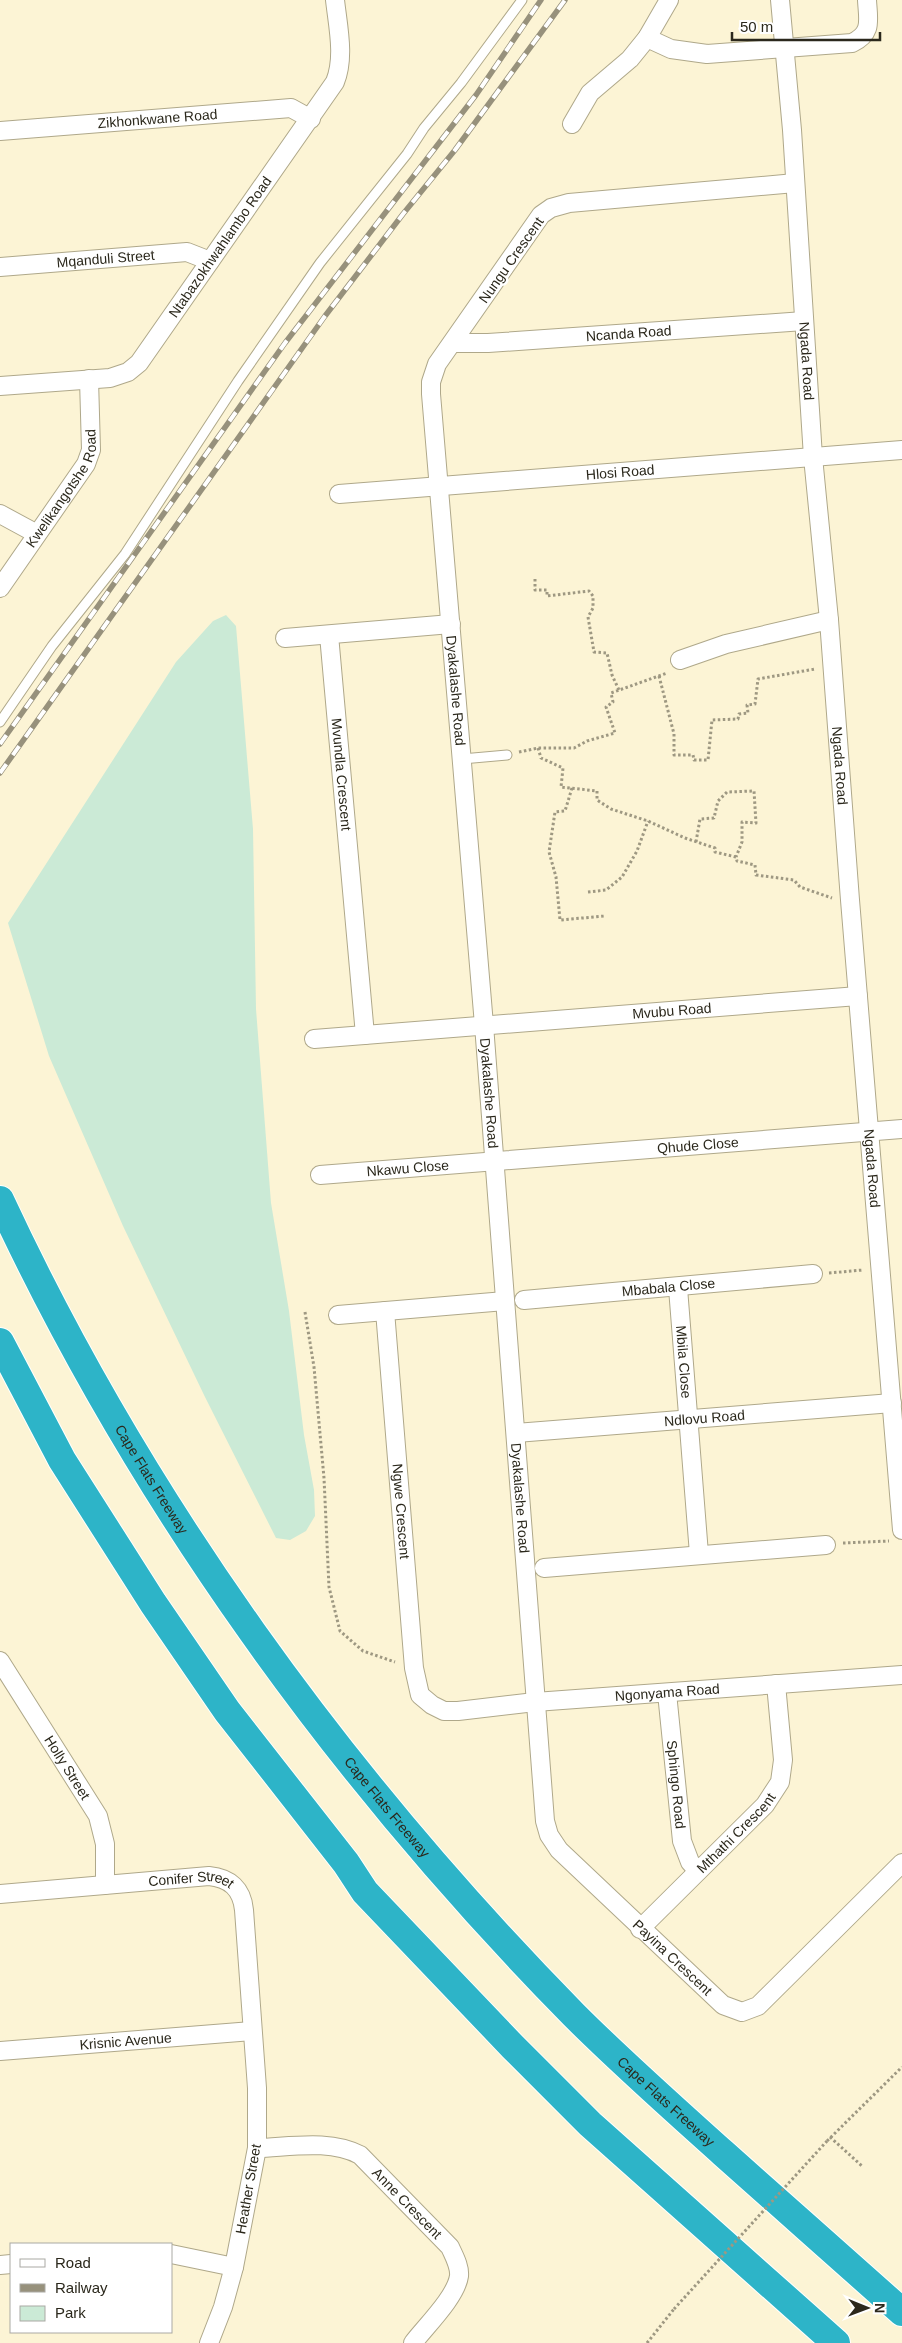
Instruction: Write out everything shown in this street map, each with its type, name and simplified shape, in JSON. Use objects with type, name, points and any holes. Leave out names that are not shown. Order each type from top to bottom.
[{"type":"highway","name":"Cape Flats Freeway","points":[[0,1200],[26,1255],[116,1421],[188,1535],[275,1665],[364,1780],[492,1930],[577,2018],[649,2087],[902,2312]]},
{"type":"highway","points":[[0,1342],[62,1460],[153,1603],[227,1711],[346,1863],[365,1892],[513,2047],[590,2124],[836,2343]]},
{"type":"street","name":"Ntabazokhwahlambo Road","points":[[0,386],[118,376],[139,363],[327,96],[339,72],[340,53],[335,0]]},
{"type":"street","points":[[572,124],[590,93],[630,60],[647,38],[669,0]]},
{"type":"street","name":"Ngada Road","points":[[780,0],[795,183],[813,458],[833,666],[850,900],[892,1404],[898,1536]]},
{"type":"street","points":[[647,38],[671,49],[688,53],[707,54],[852,43],[863,38],[868,25],[866,0]]},
{"type":"street","name":"Zikhonkwane Road","points":[[0,131],[291,108],[311,119]]},
{"type":"street","name":"Nungu Crescent","points":[[440,486],[431,382],[437,364],[541,215],[551,208],[569,203],[795,183]]},
{"type":"street","name":"Mqanduli Street","points":[[0,267],[186,252],[210,261]]},
{"type":"street","name":"Ncanda Road","points":[[453,343],[488,343],[804,322]]},
{"type":"street","name":"Kwelikangotshe Road","points":[[0,588],[83,468],[91,450],[89,379]]},
{"type":"street","name":"Hlosi Road","points":[[339,494],[902,450]]},
{"type":"street","name":"Dyakalashe Road","points":[[440,486],[516,1433],[535,1702]]},
{"type":"street","points":[[0,514],[37,534]]},
{"type":"street","points":[[680,660],[726,644],[829,620]]},
{"type":"street","points":[[285,638],[451,624]]},
{"type":"street","name":"Mvundla Crescent","points":[[329,635],[365,1035]]},
{"type":"street","name":"Mvubu Road","points":[[484,1025],[858,996]]},
{"type":"street","points":[[314,1039],[484,1025]]},
{"type":"street","name":"Qhude Close","points":[[494,1161],[902,1129]]},
{"type":"street","name":"Nkawu Close","points":[[320,1175],[494,1161]]},
{"type":"street","name":"Mbabala Close","points":[[524,1300],[678,1288],[812,1274]]},
{"type":"street","name":"Mbila Close","points":[[678,1288],[699,1554]]},
{"type":"street","points":[[338,1315],[505,1301]]},
{"type":"street","name":"Ngwe Crescent","points":[[385,1311],[414,1668],[420,1695],[432,1705]]},
{"type":"street","name":"Ndlovu Road","points":[[516,1433],[892,1404]]},
{"type":"street","points":[[544,1568],[826,1545]]},
{"type":"street","name":"Holly Street","points":[[0,1661],[98,1816],[105,1844],[105,1885]]},
{"type":"street","name":"Ngonyama Road","points":[[432,1705],[444,1710],[458,1711],[535,1702],[902,1674]]},
{"type":"street","name":"Mthathi Crescent","points":[[640,1929],[765,1804],[780,1782],[783,1760],[776,1684]]},
{"type":"street","name":"Sphingo Road","points":[[667,1693],[682,1841],[690,1862],[698,1871]]},
{"type":"street","name":"Payina Crescent","points":[[535,1702],[545,1821],[550,1835],[559,1850],[640,1929],[723,2005],[742,2012],[758,2006],[902,1863]]},
{"type":"street","name":"Conifer Street","points":[[0,1894],[209,1876],[219,1877],[235,1886],[244,1901],[252,2031]]},
{"type":"street","name":"Krisnic Avenue","points":[[0,2051],[252,2031]]},
{"type":"street","name":"Heather Street","points":[[209,2343],[223,2307],[234,2267],[257,2148],[258,2108],[252,2031]]},
{"type":"street","name":"Anne Crescent","points":[[257,2148],[310,2146],[348,2149],[360,2155],[450,2247],[457,2263],[459,2276],[452,2294],[413,2343]]},
{"type":"street","points":[[172,2254],[234,2267]]},
{"type":"lane","points":[[0,722],[52,646],[125,554],[238,381],[320,263],[407,154],[424,128],[461,83],[522,0]]},
{"type":"lane","points":[[462,759],[507,755]]},
{"type":"path","points":[[535,579],[535,590],[547,590],[548,596],[588,591],[593,596],[593,608],[588,617],[594,652],[607,652],[612,675],[619,690]]},
{"type":"path","points":[[507,755],[538,748],[574,748],[587,741],[615,733],[606,707],[613,702],[611,693],[673,671],[680,660]]},
{"type":"path","points":[[659,676],[674,734],[674,755],[694,755],[694,760],[708,760],[712,720],[738,719],[739,714],[748,713],[747,705],[755,704],[758,679],[833,666]]},
{"type":"path","points":[[538,748],[541,758],[564,768],[561,787],[597,792],[597,800],[611,809],[648,821],[696,842],[715,848],[715,852],[736,857],[737,860],[755,865],[756,875],[794,880],[800,887],[824,897],[850,900]]},
{"type":"path","points":[[572,788],[565,811],[555,812],[550,846],[560,920],[605,916]]},
{"type":"path","points":[[696,842],[700,819],[714,818],[718,801],[727,792],[754,791],[756,823],[742,822],[742,842],[736,857]]},
{"type":"path","points":[[588,892],[606,890],[622,877],[637,851],[648,821]]},
{"type":"path","points":[[812,1274],[881,1269]]},
{"type":"path","points":[[305,1312],[314,1367],[324,1478],[329,1587],[340,1631],[363,1651],[414,1668]]},
{"type":"path","points":[[826,1545],[898,1536]]},
{"type":"path","points":[[647,2343],[674,2308],[830,2137],[902,2067]]},
{"type":"path","points":[[830,2137],[862,2166]]},
{"type":"green space","points":[[226,615],[236,626],[253,829],[256,1009],[271,1203],[289,1311],[304,1435],[314,1490],[315,1516],[306,1531],[290,1540],[276,1538],[205,1397],[123,1226],[49,1056],[8,923],[176,662],[213,621]]},
{"type":"railway","points":[[0,744],[285,343],[476,95],[541,0]]},
{"type":"railway","points":[[0,773],[325,316],[455,150],[565,0]]}]
